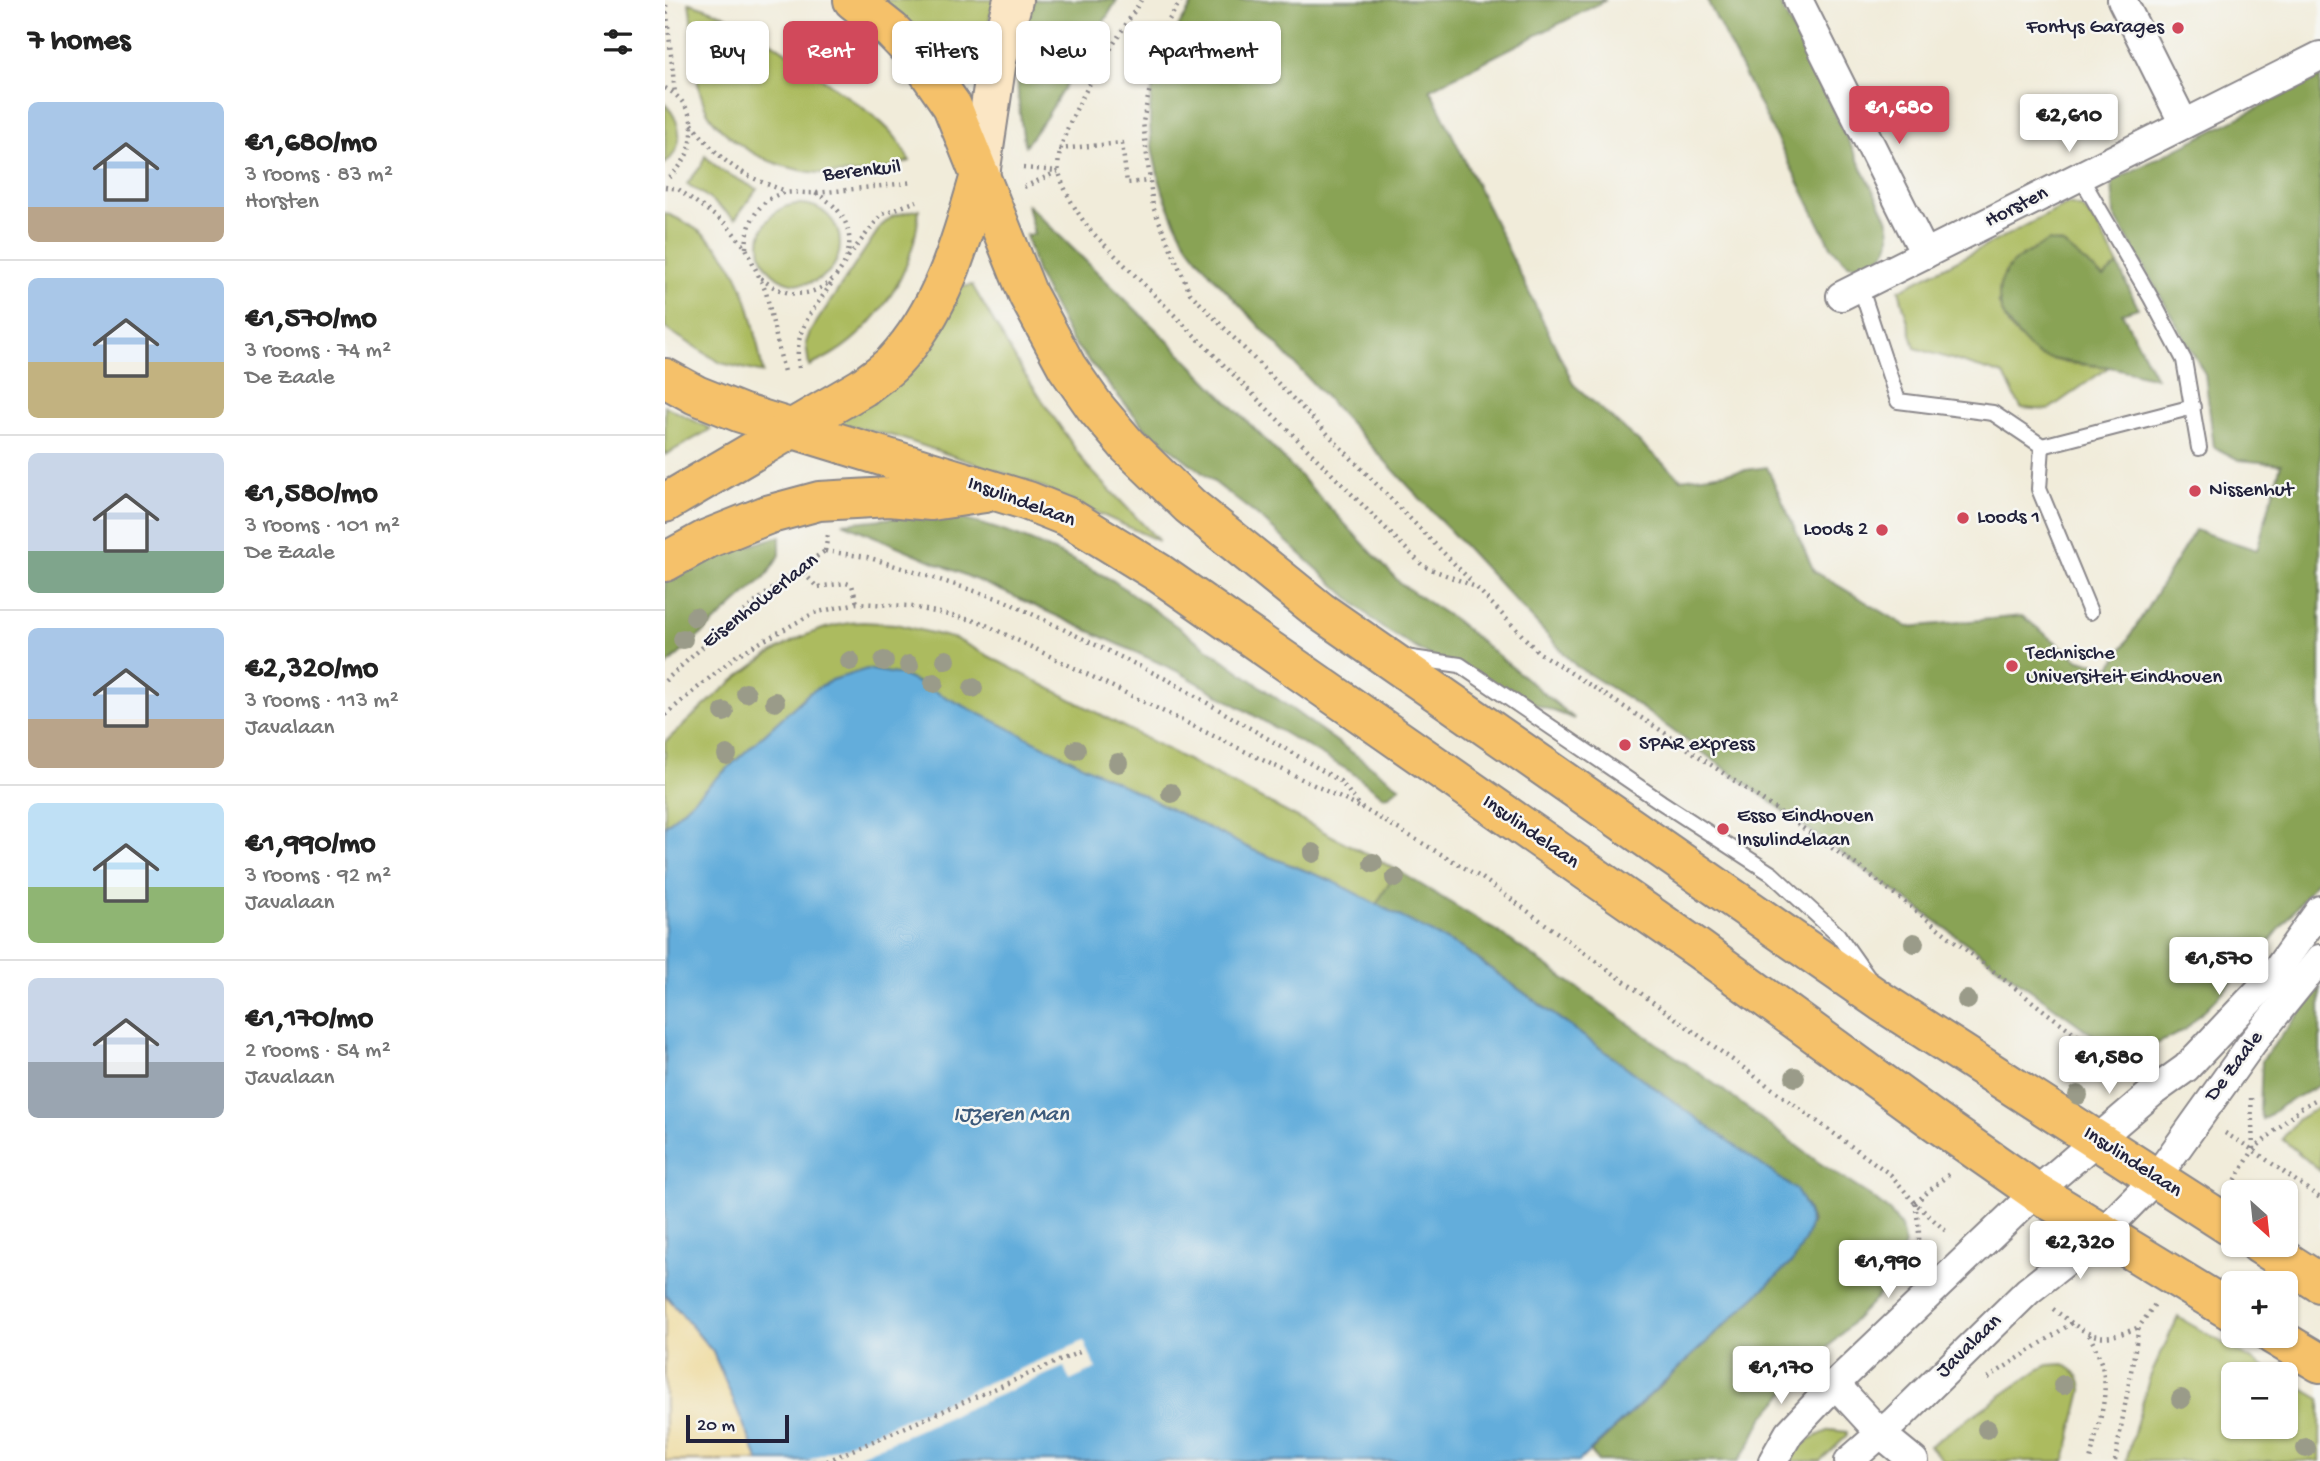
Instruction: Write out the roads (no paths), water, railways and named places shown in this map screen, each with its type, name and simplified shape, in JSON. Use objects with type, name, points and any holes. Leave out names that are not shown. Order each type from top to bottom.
[{"type":"main road","name":"Insulindelaan","points":[[853,0],[892,31],[938,83],[951,106],[980,174],[1023,284],[1067,367],[1095,407],[1128,446],[1190,506],[1320,611],[1882,1002],[2221,1220]]},
{"type":"main road","points":[[665,503],[863,387],[892,364],[912,339],[939,295],[962,239],[980,174],[997,60],[1013,0]]},
{"type":"main road","name":"Insulindelaan","points":[[665,378],[696,395],[790,429],[997,491],[1068,517],[1159,573],[1700,950],[2036,1192],[2221,1304]]},
{"type":"main road","points":[[665,562],[707,539],[767,515],[819,501],[890,497],[931,501],[997,491]]},
{"type":"main road","points":[[2279,1257],[2320,1283]]},
{"type":"main road","points":[[2295,1348],[2320,1363]]},
{"type":"street","points":[[1798,0],[1926,254]]},
{"type":"street","points":[[2122,0],[2185,124]]},
{"type":"street","name":"Horsten","points":[[1851,291],[2320,56]]},
{"type":"street","name":"De Zaale","points":[[2095,1139],[2186,1068],[2272,977],[2320,910]]},
{"type":"street","name":"De Zaale","points":[[2155,1179],[2252,1043],[2320,959]]},
{"type":"street","points":[[1773,1461],[1789,1433],[1835,1384],[2095,1139]]},
{"type":"street","name":"Javalaan","points":[[1849,1461],[1881,1434],[2028,1291],[2102,1233],[2155,1179]]},
{"type":"street","points":[[1835,1384],[1881,1434],[1914,1461]]},
{"type":"lane","points":[[2080,176],[2184,360],[2199,448]]},
{"type":"lane","points":[[1851,291],[1898,401],[1993,413],[2042,446],[2193,407]]},
{"type":"lane","points":[[2042,446],[2039,489],[2090,612]]},
{"type":"water","name":"IJzeren Man","points":[[867,669],[902,675],[1255,851],[1332,881],[1463,949],[1796,1190],[1807,1210],[1810,1225],[1794,1260],[1579,1461],[759,1461],[713,1352],[665,1294],[665,826],[809,693],[832,680]]},
{"type":"place","name":"Fontys Garages","points":[[2178,28]]},
{"type":"place","name":"Nissenhut","points":[[2195,491]]},
{"type":"place","name":"Loods 1","points":[[1963,518]]},
{"type":"place","name":"Loods 2","points":[[1882,530]]},
{"type":"place","name":"Technische Universiteit Eindhoven","points":[[2012,666]]},
{"type":"place","name":"SPAR express","points":[[1625,745]]},
{"type":"place","name":"Esso Eindhoven Insulindelaan","points":[[1723,829]]}]
